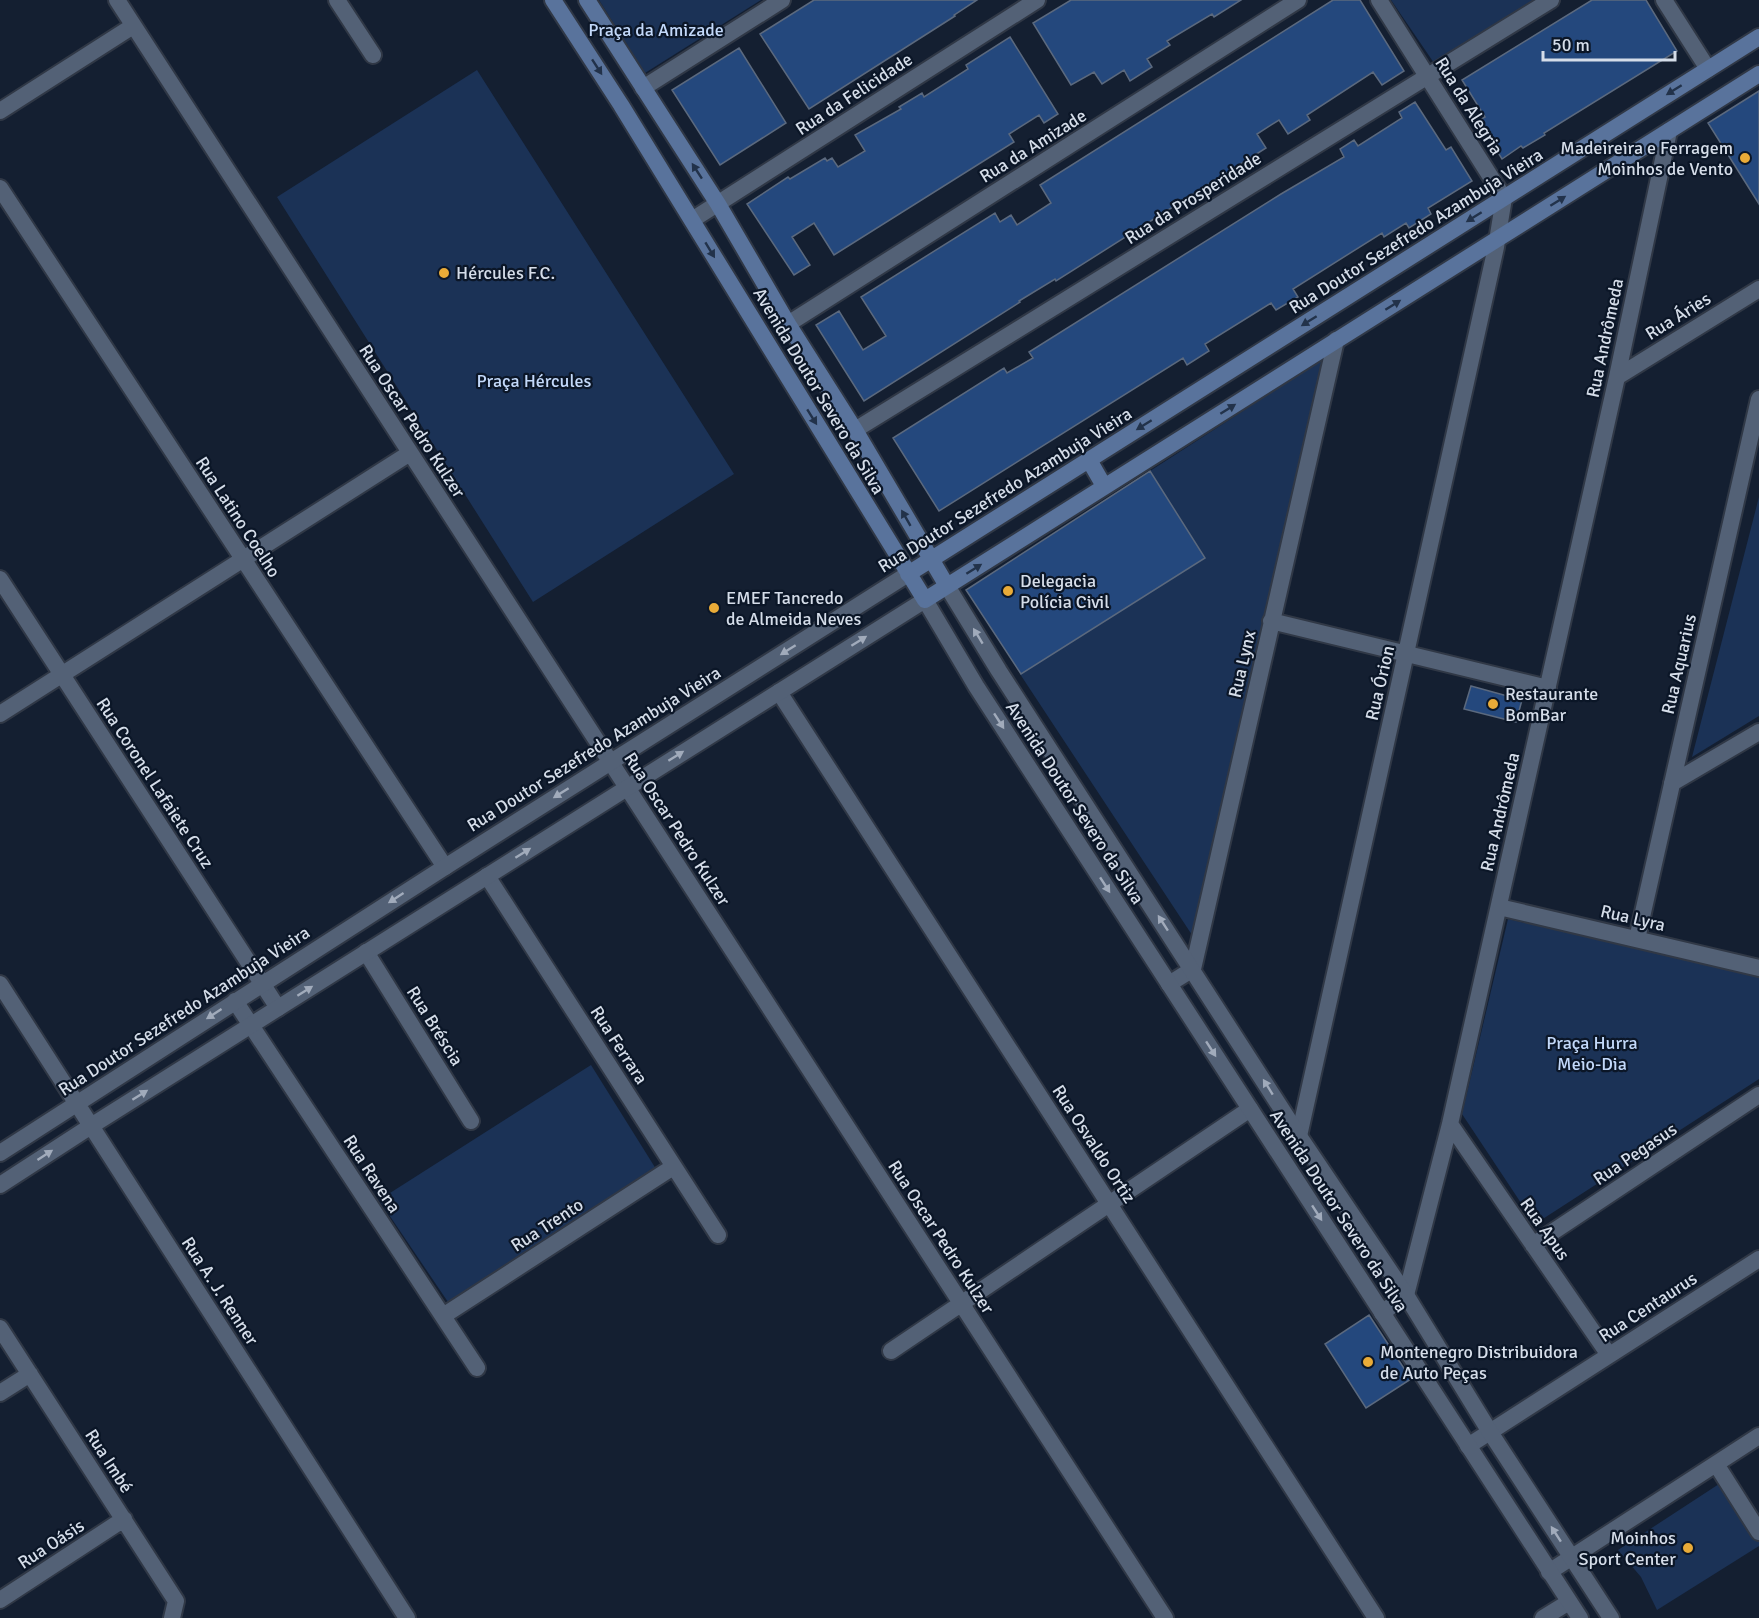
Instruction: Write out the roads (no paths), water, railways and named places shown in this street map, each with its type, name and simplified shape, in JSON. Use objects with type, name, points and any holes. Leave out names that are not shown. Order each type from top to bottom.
[{"type":"main road","name":"Avenida Doutor Severo da Silva","points":[[553,0],[621,105],[925,600]]},
{"type":"main road","name":"Avenida Doutor Severo da Silva","points":[[587,0],[718,204],[947,586]]},
{"type":"main road","name":"Rua Doutor Sezefredo Azambuja Vieira","points":[[908,574],[1759,37]]},
{"type":"main road","points":[[925,600],[1759,74]]},
{"type":"main road","points":[[1089,460],[1104,486]]},
{"type":"street","name":"Rua Oscar Pedro Kulzer","points":[[117,0],[1165,1618]]},
{"type":"street","points":[[338,0],[373,55]]},
{"type":"street","points":[[643,88],[782,0]]},
{"type":"street","name":"Rua da Felicidade","points":[[692,220],[1037,0]]},
{"type":"street","name":"Rua da Amizade","points":[[788,324],[1298,0]]},
{"type":"street","name":"Rua da Alegria","points":[[1379,0],[1504,198]]},
{"type":"street","name":"Rua da Prosperidade","points":[[855,430],[1551,0]]},
{"type":"street","points":[[1664,0],[1708,69]]},
{"type":"street","points":[[0,111],[133,26]]},
{"type":"street","name":"Rua Andrômeda","points":[[1406,1295],[1450,1124],[1617,377],[1669,131]]},
{"type":"street","name":"Rua Latino Coelho","points":[[0,188],[445,867]]},
{"type":"street","points":[[1498,238],[1504,198]]},
{"type":"street","name":"Rua Órion","points":[[1299,1136],[1498,238]]},
{"type":"street","name":"Rua Áries","points":[[1617,377],[1759,289]]},
{"type":"street","name":"Rua Lynx","points":[[1193,969],[1336,340]]},
{"type":"street","name":"Rua Aquarius","points":[[1637,939],[1759,399]]},
{"type":"street","points":[[0,714],[410,453]]},
{"type":"street","name":"Rua Doutor Sezefredo Azambuja Vieira","points":[[0,1153],[445,867],[908,574]]},
{"type":"street","name":"Rua Coronel Lafaiete Cruz","points":[[0,579],[278,1008]]},
{"type":"street","name":"Avenida Doutor Severo da Silva","points":[[947,586],[999,671],[1299,1136],[1406,1295],[1490,1432],[1611,1618]]},
{"type":"street","points":[[0,1185],[925,600]]},
{"type":"street","name":"Avenida Doutor Severo da Silva","points":[[925,600],[976,686],[1580,1618]]},
{"type":"street","points":[[1271,621],[1548,688]]},
{"type":"street","points":[[976,686],[999,671]]},
{"type":"street","name":"Rua Osvaldo Ortiz","points":[[778,692],[1376,1618]]},
{"type":"street","points":[[1672,783],[1759,732]]},
{"type":"street","name":"Rua Ferrara","points":[[487,876],[718,1235]]},
{"type":"street","name":"Rua Lyra","points":[[1498,907],[1759,968]]},
{"type":"street","name":"Rua Bréscia","points":[[366,952],[471,1121]]},
{"type":"street","points":[[1169,984],[1193,969]]},
{"type":"street","name":"Rua A. J. Renner","points":[[0,984],[407,1618]]},
{"type":"street","name":"Rua Ravena","points":[[235,1001],[477,1368]]},
{"type":"street","name":"Rua Pegasus","points":[[1533,1245],[1759,1095]]},
{"type":"street","points":[[891,1351],[1250,1109]]},
{"type":"street","name":"Rua Apus","points":[[1450,1124],[1609,1355]]},
{"type":"street","name":"Rua Trento","points":[[443,1316],[674,1167]]},
{"type":"street","name":"Rua Centaurus","points":[[1468,1446],[1759,1259]]},
{"type":"street","points":[[1382,1313],[1406,1295]]},
{"type":"street","name":"Rua Imbé","points":[[0,1328],[176,1601],[172,1618]]},
{"type":"street","points":[[0,1393],[30,1374]]},
{"type":"street","points":[[1549,1572],[1759,1436]]},
{"type":"street","points":[[1716,1464],[1759,1532]]},
{"type":"street","name":"Rua Oásis","points":[[0,1600],[124,1520]]},
{"type":"street","points":[[1543,1618],[1569,1602]]},
{"type":"place","name":"Madeireira e Ferragem Moinhos de Vento","points":[[1745,158]]},
{"type":"place","name":"Hércules F.C.","points":[[444,273]]},
{"type":"place","name":"Delegacia Polícia Civil","points":[[1008,591]]},
{"type":"place","name":"EMEF Tancredo de Almeida Neves","points":[[714,608]]},
{"type":"place","name":"Restaurante BomBar","points":[[1493,704]]},
{"type":"place","name":"Montenegro Distribuidora de Auto Peças","points":[[1368,1362]]},
{"type":"place","name":"Moinhos Sport Center","points":[[1688,1548]]},
{"type":"park label","name":"Praça da Amizade","points":[[656,30]]},
{"type":"park label","name":"Praça Hércules","points":[[534,381]]},
{"type":"park label","name":"Praça Hurra Meio-Dia","points":[[1592,1053]]}]
